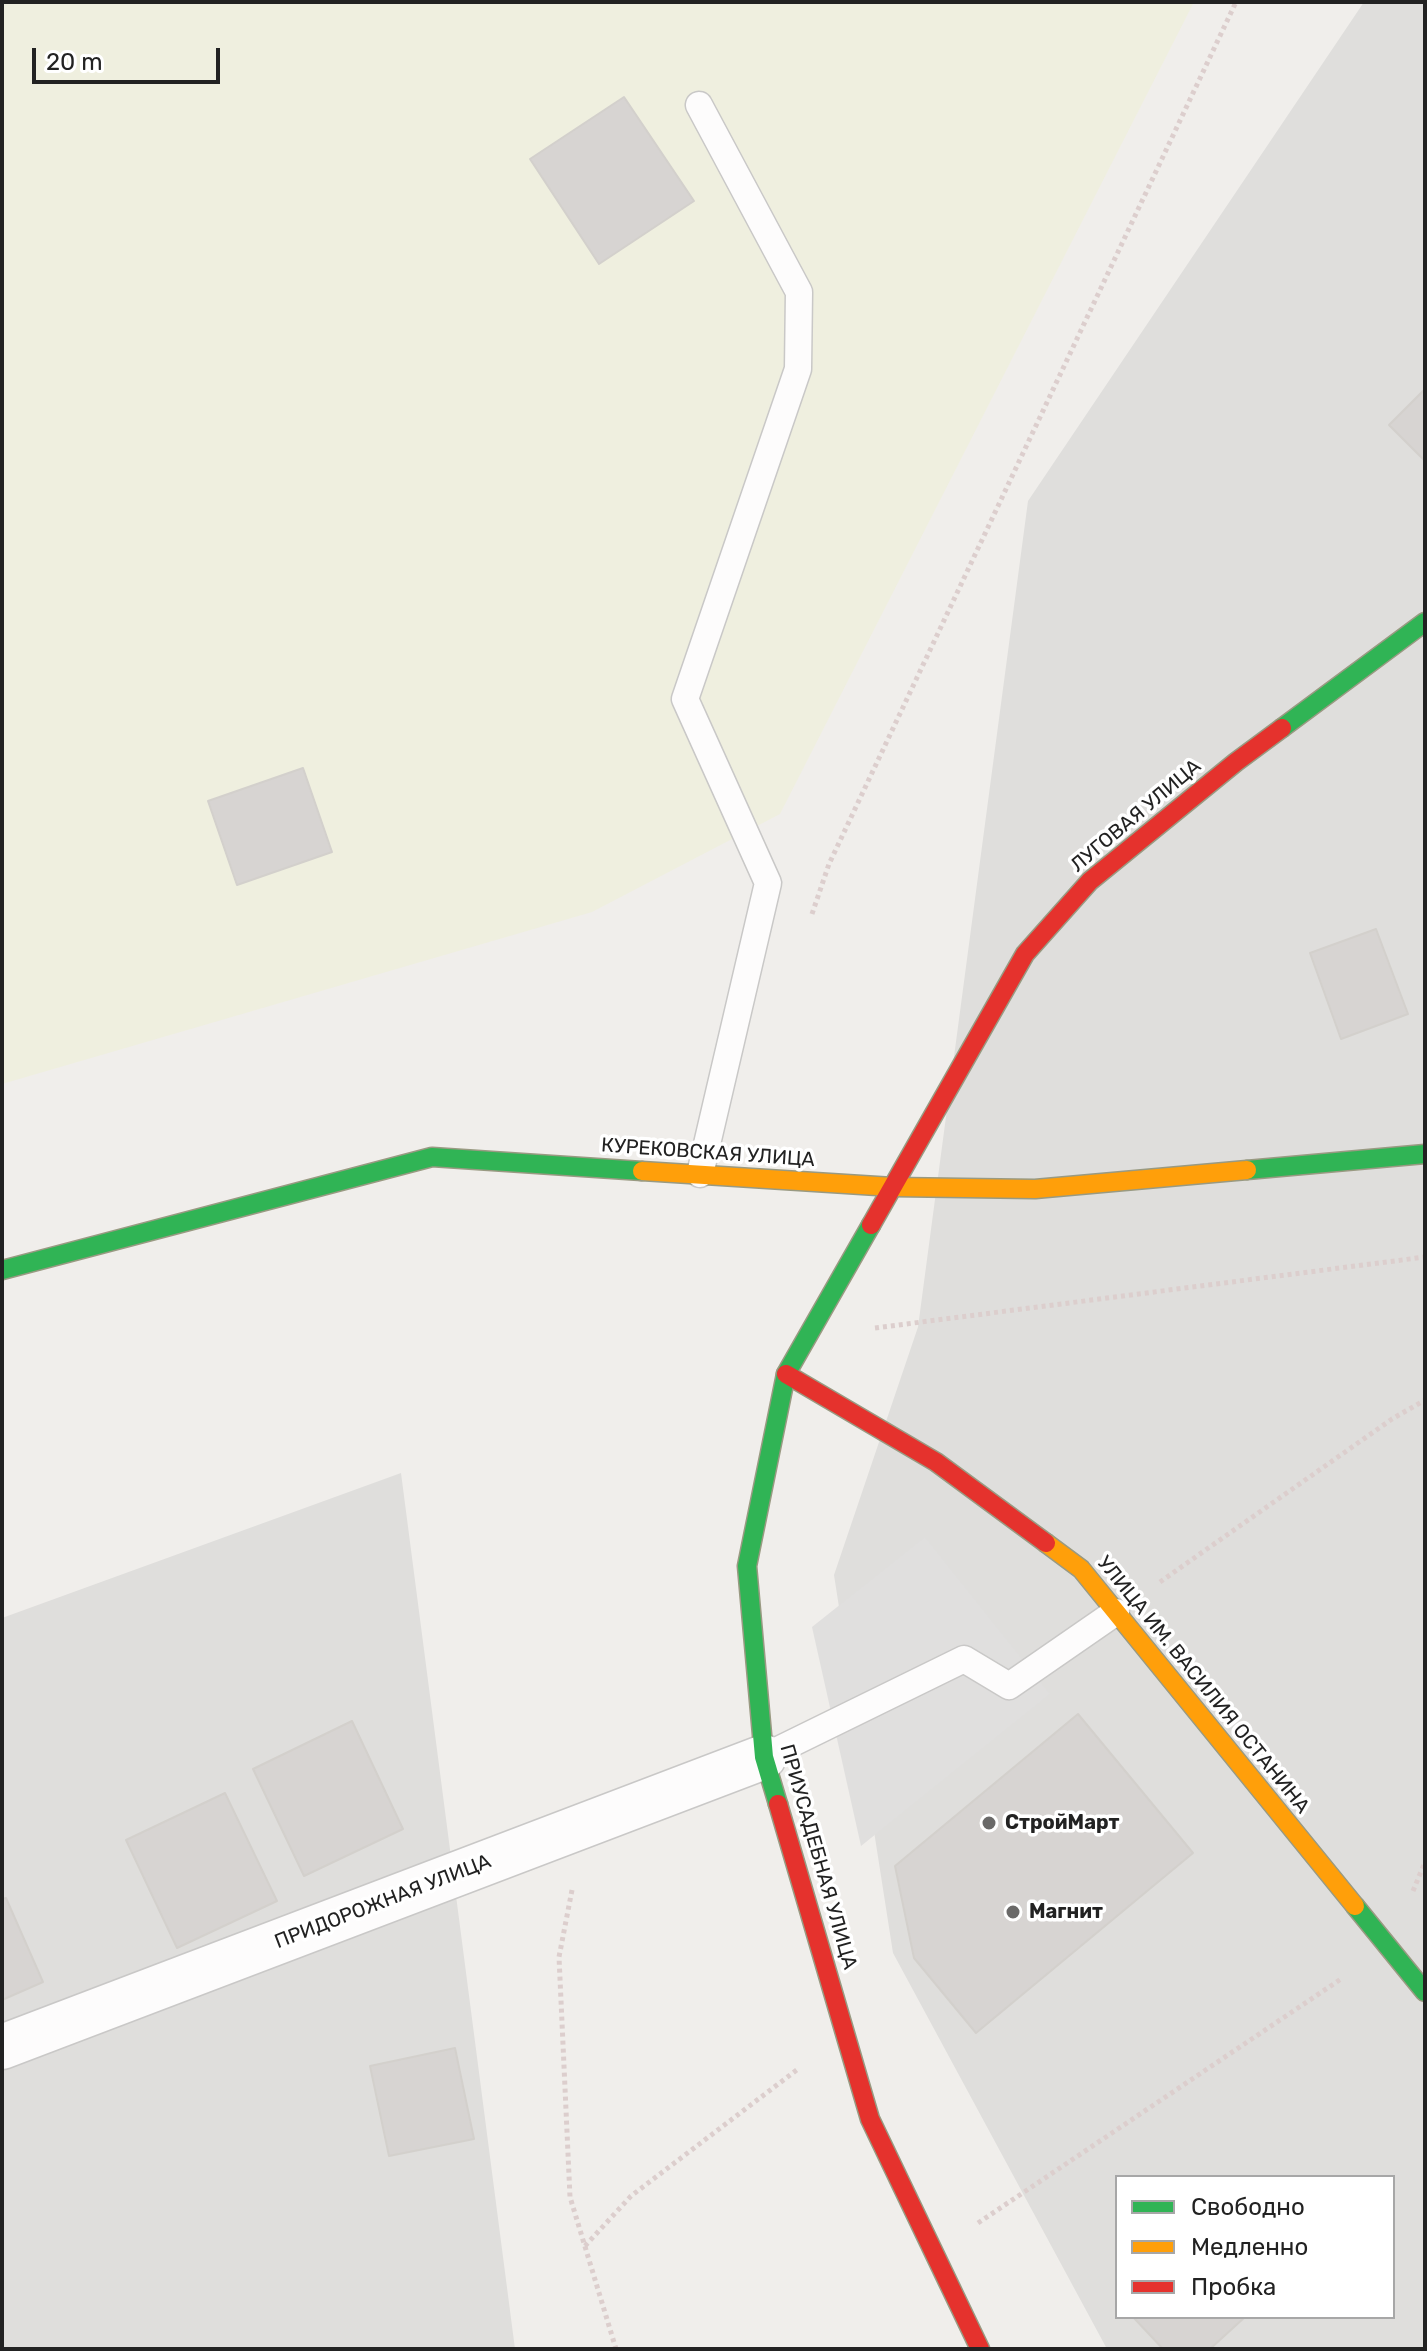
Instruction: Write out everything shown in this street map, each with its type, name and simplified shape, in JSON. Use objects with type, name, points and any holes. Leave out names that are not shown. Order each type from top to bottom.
[{"type":"street","name":"ЛУГОВАЯ УЛИЦА","points":[[893,1187],[1025,954],[1090,881],[1236,762],[1425,622]]},
{"type":"street","name":"КУРЕКОВСКАЯ УЛИЦА","points":[[2,1270],[432,1157],[893,1187],[1035,1189],[1425,1154]]},
{"type":"street","name":"ПРИУСАДЕБНАЯ УЛИЦА","points":[[893,1187],[786,1374],[747,1566],[764,1757],[870,2119],[980,2349]]},
{"type":"street","name":"УЛИЦА ИМ. ВАСИЛИЯ ОСТАНИНА","points":[[786,1374],[936,1462],[1081,1569],[1425,1992]]},
{"type":"street","name":"ПРИДОРОЖНАЯ УЛИЦА","points":[[2,2047],[764,1757]]},
{"type":"lane","points":[[699,105],[799,292],[798,369],[685,699],[768,883],[700,1174]]},
{"type":"lane","points":[[764,1757],[964,1659],[1009,1686],[1116,1612]]},
{"type":"path","points":[[809,924],[835,849],[1236,2]]},
{"type":"path","points":[[806,1337],[1425,1257]]},
{"type":"path","points":[[1116,1612],[1392,1419],[1425,1400]]},
{"type":"path","points":[[586,1824],[559,1957],[570,2197],[616,2349]]},
{"type":"path","points":[[934,2253],[1388,1947],[1425,1862]]},
{"type":"path","points":[[585,2246],[631,2196],[696,2144],[794,2074],[842,2022]]},
{"type":"shaded area","points":[[1364,2],[1425,2],[1425,2349],[1107,2349],[893,1953],[834,1575],[918,1327],[1028,501]]},
{"type":"shaded area","points":[[401,1473],[515,2349],[2,2349],[2,1618]]},
{"type":"shaded area","points":[[925,1537],[1050,1694],[861,1846],[812,1627]]},
{"type":"green space","points":[[2,2],[1194,2],[780,814],[592,912],[2,1084]]},
{"type":"building","points":[[624,97],[694,201],[599,264],[530,159]]},
{"type":"building","points":[[1425,389],[1425,461],[1389,425]]},
{"type":"building","points":[[303,768],[332,852],[237,885],[208,801]]},
{"type":"building","points":[[1376,929],[1408,1014],[1341,1039],[1310,953]]},
{"type":"building","name":"Магнит","points":[[1078,1714],[1193,1853],[976,2033],[914,1958],[895,1866]]},
{"type":"building","points":[[352,1721],[403,1829],[304,1876],[253,1769]]},
{"type":"building","points":[[225,1793],[277,1901],[177,1948],[126,1840]]},
{"type":"building","points":[[6,1898],[43,1982],[2,2000],[2,1899]]},
{"type":"building","points":[[455,2048],[474,2139],[389,2156],[370,2066]]},
{"type":"building","points":[[1135,2319],[1243,2319],[1210,2349],[1163,2349]]},
{"type":"traffic: fast","points":[[1282,728],[1425,622]]},
{"type":"traffic: fast","points":[[1247,1170],[1425,1154]]},
{"type":"traffic: fast","points":[[2,1270],[432,1157],[642,1171]]},
{"type":"traffic: fast","points":[[778,1804],[764,1757],[747,1566],[786,1374],[871,1225]]},
{"type":"traffic: fast","points":[[1355,1906],[1425,1992]]},
{"type":"traffic: slow","points":[[642,1171],[893,1187],[1035,1189],[1247,1170]]},
{"type":"traffic: slow","points":[[1046,1543],[1081,1569],[1355,1906]]},
{"type":"traffic: jam","points":[[871,1225],[1025,954],[1090,881],[1282,728]]},
{"type":"traffic: jam","points":[[786,1374],[936,1462],[1046,1543]]},
{"type":"traffic: jam","points":[[778,1804],[870,2119],[980,2349]]},
{"type":"place","name":"СтройМарт","points":[[989,1823]]},
{"type":"place","name":"Магнит","points":[[1013,1912]]}]
